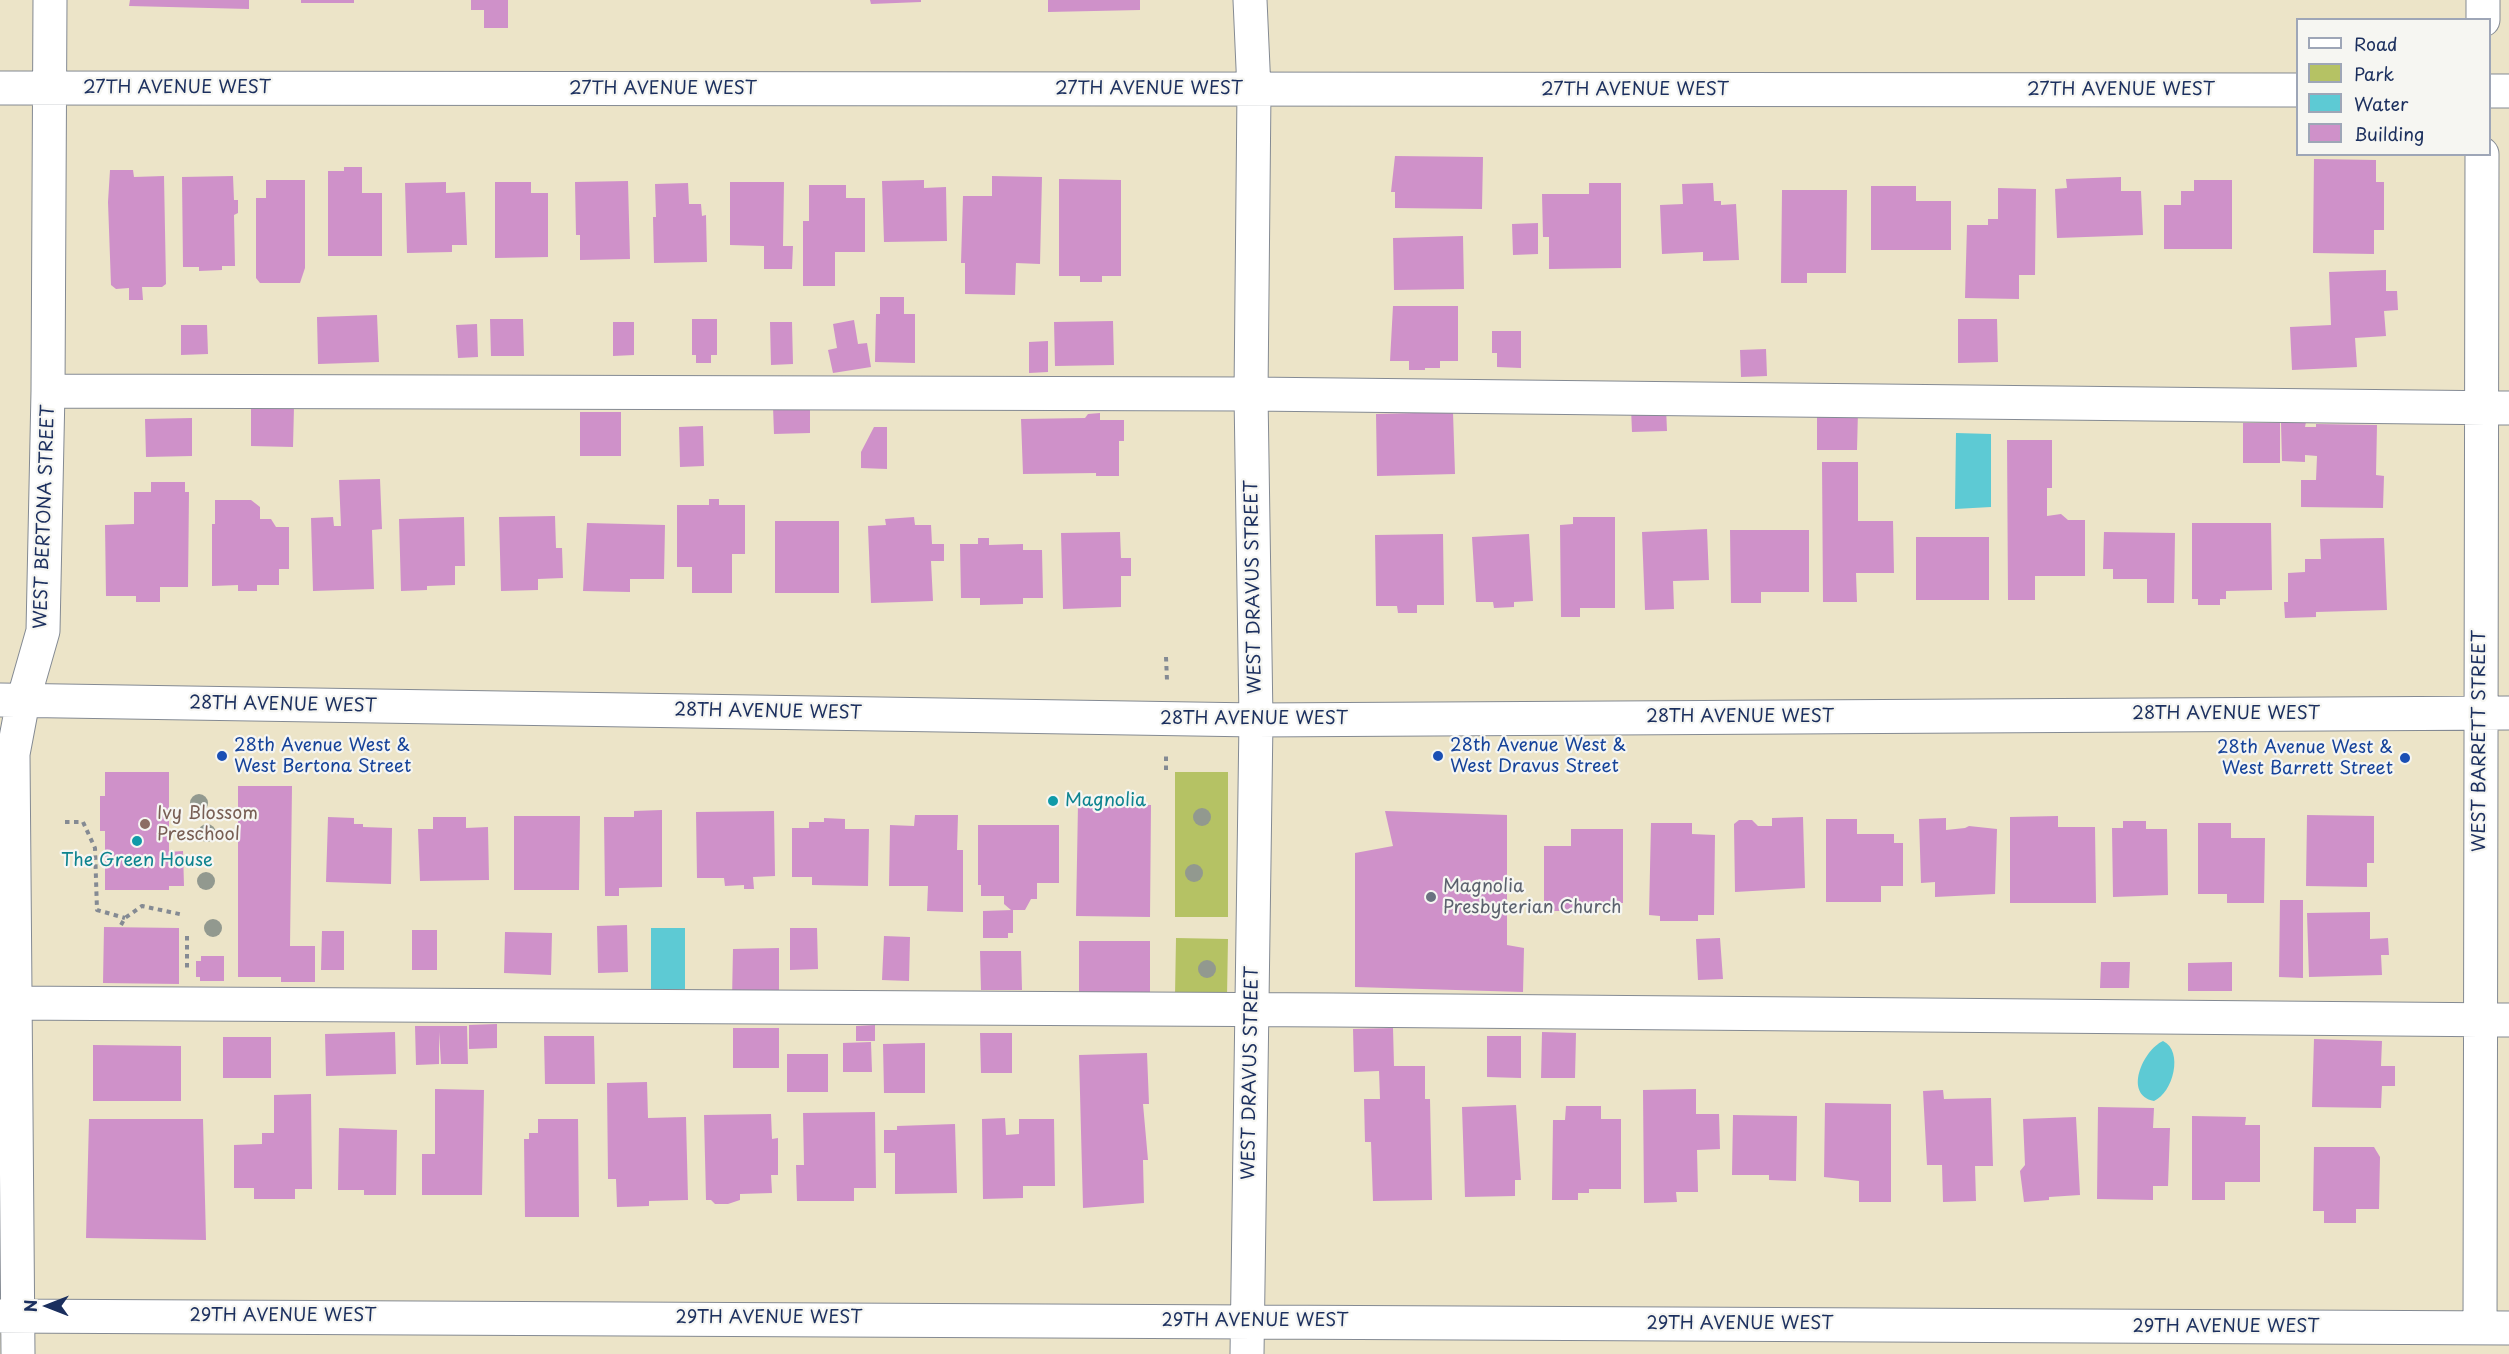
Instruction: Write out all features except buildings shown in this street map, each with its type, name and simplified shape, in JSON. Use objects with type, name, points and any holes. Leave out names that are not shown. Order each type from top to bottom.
[{"type":"street","name":"WEST BERTONA STREET","points":[[18,1354],[9,1316],[7,1003],[13,754],[12,700],[43,631],[48,391],[50,0]]},
{"type":"street","name":"WEST DRAVUS STREET","points":[[1247,1354],[1256,720],[1251,394],[1254,90],[1250,0]]},
{"type":"street","points":[[2483,0],[2483,18]]},
{"type":"street","name":"27TH AVENUE WEST","points":[[0,88],[2296,90]]},
{"type":"street","points":[[2491,91],[2509,91]]},
{"type":"street","name":"WEST BARRETT STREET","points":[[2482,156],[2495,407],[2494,1328]]},
{"type":"street","points":[[48,391],[1251,394],[2495,407]]},
{"type":"street","name":"28TH AVENUE WEST","points":[[12,700],[1256,720],[2494,713]]},
{"type":"street","points":[[7,1003],[1252,1009],[2494,1020]]},
{"type":"street","name":"29TH AVENUE WEST","points":[[9,1316],[2494,1328]]},
{"type":"path","points":[[1166,657],[1167,680]]},
{"type":"path","points":[[65,822],[83,822],[95,848],[97,910],[125,918]]},
{"type":"path","points":[[121,925],[125,918],[142,906],[184,915]]},
{"type":"green space","points":[[1175,772],[1228,772],[1228,917],[1175,917]]},
{"type":"green space","points":[[1176,938],[1228,939],[1227,997],[1175,996]]},
{"type":"water","points":[[1956,433],[1991,434],[1991,507],[1955,509]]},
{"type":"water","points":[[651,928],[685,928],[685,989],[651,990]]},
{"type":"water","points":[[2163,1041],[2173,1053],[2174,1072],[2166,1090],[2154,1101],[2145,1097],[2140,1090],[2139,1072],[2149,1053]]},
{"type":"place","name":"28th Avenue West & West Bertona Street","points":[[222,756]]},
{"type":"place","name":"28th Avenue West & West Dravus Street","points":[[1438,756]]},
{"type":"place","name":"28th Avenue West & West Barrett Street","points":[[2405,758]]},
{"type":"place","name":"Magnolia","points":[[1053,801]]},
{"type":"place","name":"Ivy Blossom Preschool","points":[[145,824]]},
{"type":"place","name":"The Green House","points":[[137,841]]},
{"type":"place","name":"Magnolia Presbyterian Church","points":[[1431,897]]}]
